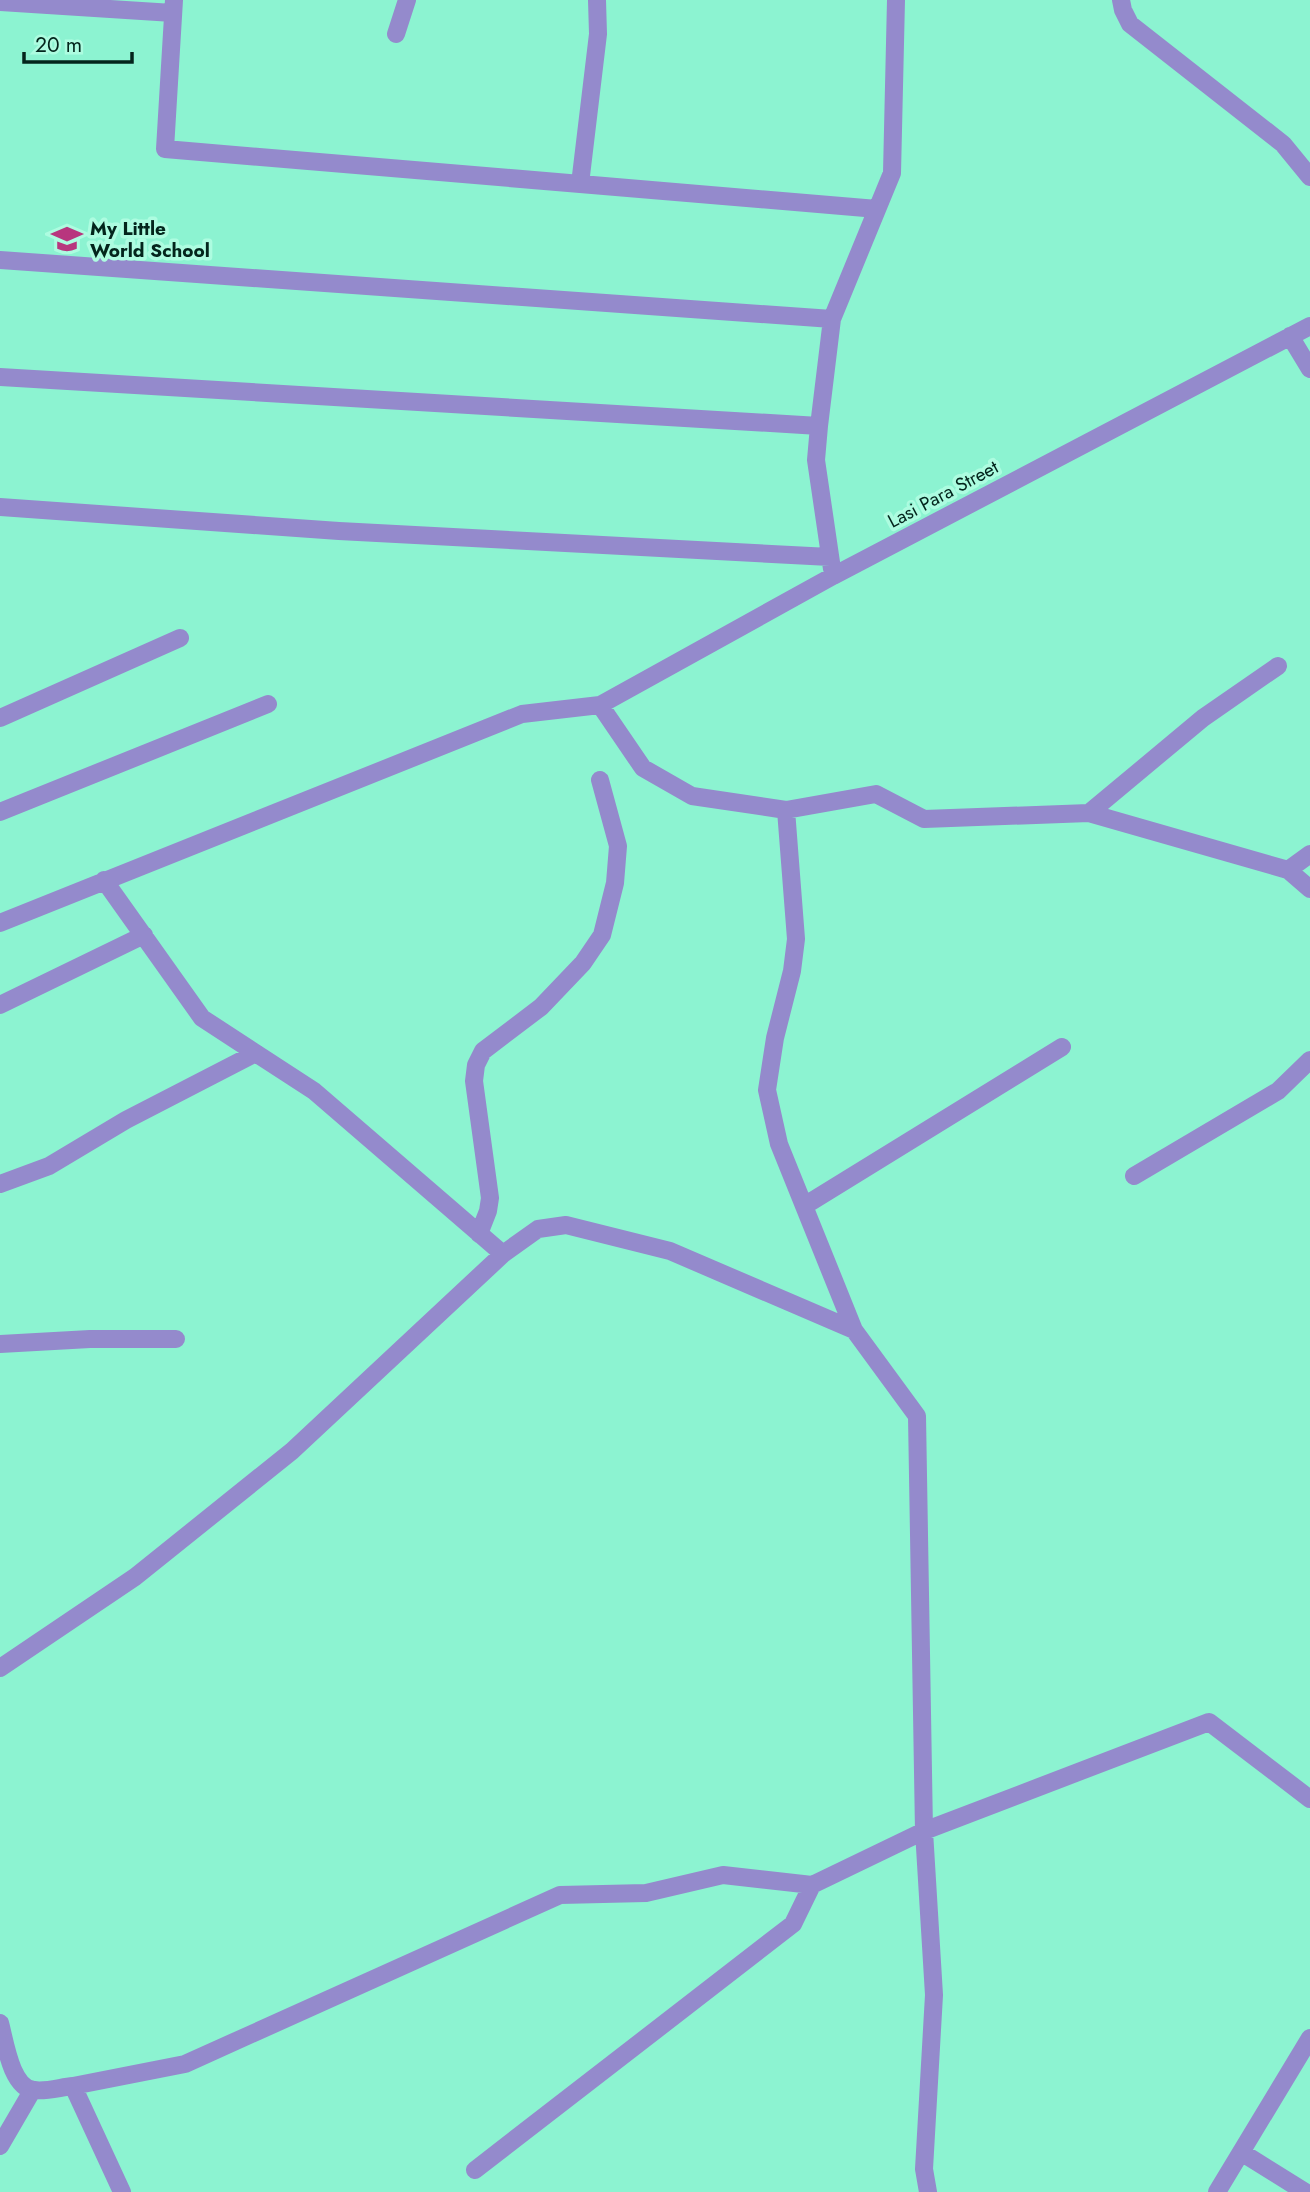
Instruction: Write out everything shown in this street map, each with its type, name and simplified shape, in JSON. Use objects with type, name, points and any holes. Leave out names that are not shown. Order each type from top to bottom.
[{"type":"street","points":[[397,34],[407,0]]},
{"type":"street","points":[[580,184],[598,34],[597,0]]},
{"type":"street","points":[[833,576],[816,460],[832,319],[892,173],[897,0]]},
{"type":"street","points":[[1121,0],[1130,24],[1283,144],[1310,177]]},
{"type":"street","points":[[0,2],[174,7],[165,149],[877,209]]},
{"type":"street","points":[[0,260],[832,319]]},
{"type":"street","name":"Lasi Para Street","points":[[600,705],[833,576],[1310,326]]},
{"type":"street","points":[[1290,336],[1310,369]]},
{"type":"street","points":[[0,377],[820,426]]},
{"type":"street","points":[[0,507],[352,531],[830,557]]},
{"type":"street","points":[[0,718],[180,638]]},
{"type":"street","points":[[1089,813],[1203,718],[1278,666]]},
{"type":"street","points":[[0,812],[268,704]]},
{"type":"street","points":[[0,923],[522,714],[600,705],[643,768],[692,796],[786,810],[876,794],[924,819],[1089,813],[1288,870],[1310,889]]},
{"type":"street","points":[[479,1234],[488,1212],[490,1198],[474,1081],[476,1065],[483,1051],[541,1007],[583,963],[602,935],[615,883],[618,846],[600,780]]},
{"type":"street","points":[[786,810],[796,939],[792,971],[775,1038],[767,1090],[779,1144],[854,1330],[917,1416],[924,1830],[934,1994],[924,2169],[928,2192]]},
{"type":"street","points":[[1288,870],[1310,854]]},
{"type":"street","points":[[104,880],[202,1018],[314,1091],[503,1254]]},
{"type":"street","points":[[0,1005],[144,935]]},
{"type":"street","points":[[804,1206],[1062,1047]]},
{"type":"street","points":[[0,1184],[49,1166],[126,1120],[256,1053]]},
{"type":"street","points":[[1134,1176],[1278,1091],[1310,1060]]},
{"type":"street","points":[[0,1668],[135,1577],[292,1451],[503,1254],[538,1229],[566,1225],[670,1251],[854,1330]]},
{"type":"street","points":[[0,1344],[90,1339],[176,1339]]},
{"type":"street","points":[[0,2024],[13,2072],[22,2085],[32,2091],[73,2086],[185,2064],[560,1895],[646,1893],[723,1875],[811,1885],[924,1830],[1209,1723],[1310,1799]]},
{"type":"street","points":[[475,2170],[793,1924],[811,1885]]},
{"type":"street","points":[[1217,2192],[1310,2038]]},
{"type":"street","points":[[73,2086],[122,2192]]},
{"type":"street","points":[[0,2146],[32,2091]]},
{"type":"street","points":[[1241,2152],[1305,2192]]},
{"type":"place","name":"My Little World School","points":[[67,239]]}]
